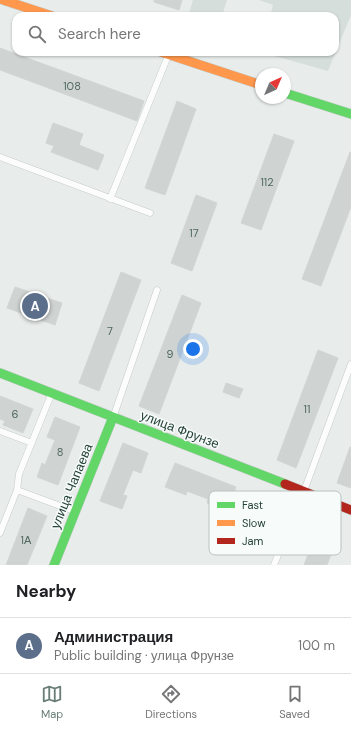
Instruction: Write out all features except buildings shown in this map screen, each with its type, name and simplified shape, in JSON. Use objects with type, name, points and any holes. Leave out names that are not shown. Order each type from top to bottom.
[{"type":"street","points":[[7,1],[40,12]]},
{"type":"street","points":[[174,56],[255,83]]},
{"type":"street","points":[[291,95],[351,114]]},
{"type":"street","name":"улица Фрунзе","points":[[0,373],[304,491]]},
{"type":"street","name":"улица Чапаева","points":[[54,565],[113,417]]},
{"type":"street","name":"улица Фрунзе","points":[[341,506],[351,510]]},
{"type":"lane","points":[[110,199],[164,56]]},
{"type":"lane","points":[[0,157],[150,213]]},
{"type":"lane","points":[[113,417],[157,290]]},
{"type":"lane","points":[[304,491],[351,364]]},
{"type":"lane","points":[[0,533],[17,490],[19,474],[51,393]]},
{"type":"lane","points":[[0,430],[32,443]]},
{"type":"lane","points":[[17,490],[75,512]]},
{"type":"lane","points":[[274,565],[278,555]]},
{"type":"shaded area","points":[[193,0],[227,0],[223,12],[189,12]]},
{"type":"shaded area","points":[[259,0],[351,0],[351,15],[339,44],[339,12],[271,12],[273,5]]},
{"type":"shaded area","points":[[274,56],[334,56],[328,71]]},
{"type":"traffic: fast","points":[[291,95],[351,114]]},
{"type":"traffic: fast","points":[[0,373],[285,484]]},
{"type":"traffic: fast","points":[[54,565],[113,417]]},
{"type":"traffic: slow","points":[[3,0],[40,12]]},
{"type":"traffic: slow","points":[[173,56],[255,83]]},
{"type":"traffic: jam","points":[[285,484],[303,491]]},
{"type":"traffic: jam","points":[[341,506],[351,510]]},
{"type":"place","name":"Администрация","points":[[35,306]]}]
